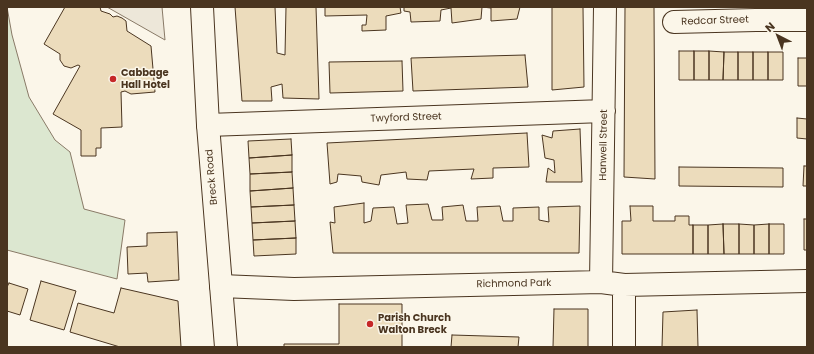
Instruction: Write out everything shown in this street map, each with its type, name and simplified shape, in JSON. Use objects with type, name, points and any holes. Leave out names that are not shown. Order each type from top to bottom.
[{"type":"street","name":"Breck Road","points":[[202,7],[208,125],[226,347]]},
{"type":"street","name":"Hanwell Street","points":[[602,282],[605,7]]},
{"type":"street","name":"Redcar Street","points":[[674,22],[755,13],[807,20]]},
{"type":"street","name":"Twyford Street","points":[[208,125],[604,111]]},
{"type":"street","name":"Richmond Park","points":[[221,286],[294,288],[602,282],[624,285],[807,280]]},
{"type":"street","points":[[624,285],[624,347]]},
{"type":"green space","points":[[7,7],[12,35],[29,97],[55,140],[70,152],[84,209],[125,220],[117,279],[7,250]]},
{"type":"shaded area","points":[[107,7],[162,7],[165,40]]},
{"type":"building","name":"Cabbage Hall Hotel","points":[[65,7],[100,7],[101,11],[110,14],[113,17],[117,16],[122,18],[126,21],[127,31],[151,46],[155,92],[131,94],[125,91],[121,92],[122,127],[101,128],[101,148],[96,148],[96,156],[81,156],[81,130],[53,114],[80,66],[78,65],[71,68],[64,66],[60,60],[60,54],[44,44]]},
{"type":"building","points":[[235,7],[275,7],[277,53],[285,55],[286,7],[316,7],[319,99],[283,98],[282,84],[271,87],[272,101],[242,101]]},
{"type":"building","points":[[325,7],[400,7],[401,13],[386,16],[386,30],[362,31],[362,25],[366,25],[367,15],[325,16]]},
{"type":"building","points":[[404,7],[482,7],[481,19],[452,23],[451,8],[441,10],[440,21],[411,22],[410,12],[404,11]]},
{"type":"building","points":[[482,7],[520,7],[517,19],[491,21],[491,8]]},
{"type":"building","points":[[552,7],[583,7],[584,87],[552,90]]},
{"type":"building","points":[[625,7],[654,7],[655,179],[624,177]]},
{"type":"building","points":[[679,51],[694,51],[694,80],[679,80]]},
{"type":"building","points":[[694,51],[709,51],[709,80],[694,80]]},
{"type":"building","points":[[709,51],[724,52],[723,80],[709,80]]},
{"type":"building","points":[[724,52],[738,52],[738,80],[723,80]]},
{"type":"building","points":[[738,52],[753,52],[753,80],[738,80]]},
{"type":"building","points":[[753,52],[768,52],[768,80],[753,80]]},
{"type":"building","points":[[768,52],[783,52],[783,80],[768,80]]},
{"type":"building","points":[[525,55],[528,87],[413,91],[411,58]]},
{"type":"building","points":[[798,58],[807,58],[807,86],[798,86]]},
{"type":"building","points":[[402,61],[403,91],[330,93],[329,62]]},
{"type":"building","points":[[797,118],[807,119],[807,139],[797,138]]},
{"type":"building","points":[[580,129],[582,182],[546,182],[548,168],[555,173],[554,160],[545,158],[542,135],[552,138],[553,131]]},
{"type":"building","points":[[527,133],[529,167],[493,168],[493,178],[471,179],[474,169],[429,171],[427,180],[407,179],[406,172],[381,175],[379,185],[362,182],[361,176],[338,174],[337,182],[330,184],[327,143]]},
{"type":"building","points":[[291,139],[292,155],[249,158],[248,141]]},
{"type":"building","points":[[292,155],[292,172],[250,174],[249,158]]},
{"type":"building","points":[[804,166],[807,166],[807,186],[803,186]]},
{"type":"building","points":[[679,167],[783,168],[783,187],[679,186]]},
{"type":"building","points":[[292,172],[293,188],[250,191],[250,174]]},
{"type":"building","points":[[293,188],[294,205],[251,207],[250,191]]},
{"type":"building","points":[[364,203],[364,223],[371,221],[373,208],[394,207],[397,224],[408,223],[406,205],[428,204],[432,220],[443,220],[442,207],[463,205],[466,221],[478,221],[477,207],[500,206],[503,221],[513,221],[513,208],[539,207],[539,220],[549,222],[548,207],[580,206],[579,253],[333,253],[330,222],[335,223],[334,207]]},
{"type":"building","points":[[294,205],[295,221],[252,223],[251,207]]},
{"type":"building","points":[[630,206],[653,206],[653,221],[675,221],[675,216],[689,216],[689,225],[693,225],[693,254],[622,254],[622,221],[631,221]]},
{"type":"building","points":[[804,219],[807,219],[807,250],[804,250]]},
{"type":"building","points":[[295,221],[296,238],[253,240],[252,223]]},
{"type":"building","points":[[723,224],[739,224],[739,254],[724,254]]},
{"type":"building","points":[[723,224],[724,254],[708,254],[708,225]]},
{"type":"building","points":[[739,224],[754,225],[754,254],[739,254]]},
{"type":"building","points":[[769,224],[784,224],[784,254],[769,254]]},
{"type":"building","points":[[769,224],[769,254],[754,254],[754,225]]},
{"type":"building","points":[[693,225],[708,225],[708,254],[693,254]]},
{"type":"building","points":[[177,232],[179,280],[148,282],[147,273],[128,274],[127,247],[147,246],[147,233]]},
{"type":"building","points":[[296,238],[296,254],[254,256],[253,240]]},
{"type":"building","points":[[41,281],[76,291],[64,330],[30,320]]},
{"type":"building","points":[[9,283],[28,289],[20,315],[7,311],[7,287]]},
{"type":"building","points":[[121,288],[178,301],[181,347],[120,347],[70,332],[78,303],[114,313]]},
{"type":"building","name":"Parish Church Walton Breck","points":[[339,304],[402,304],[402,347],[284,347],[284,344],[339,344]]},
{"type":"building","points":[[554,309],[588,309],[588,347],[553,347]]},
{"type":"building","points":[[697,310],[698,347],[662,347],[663,312]]},
{"type":"building","points":[[452,335],[519,337],[518,347],[451,347]]},
{"type":"place","name":"Cabbage Hall Hotel","points":[[113,79]]},
{"type":"place","name":"Parish Church Walton Breck","points":[[370,324]]}]
